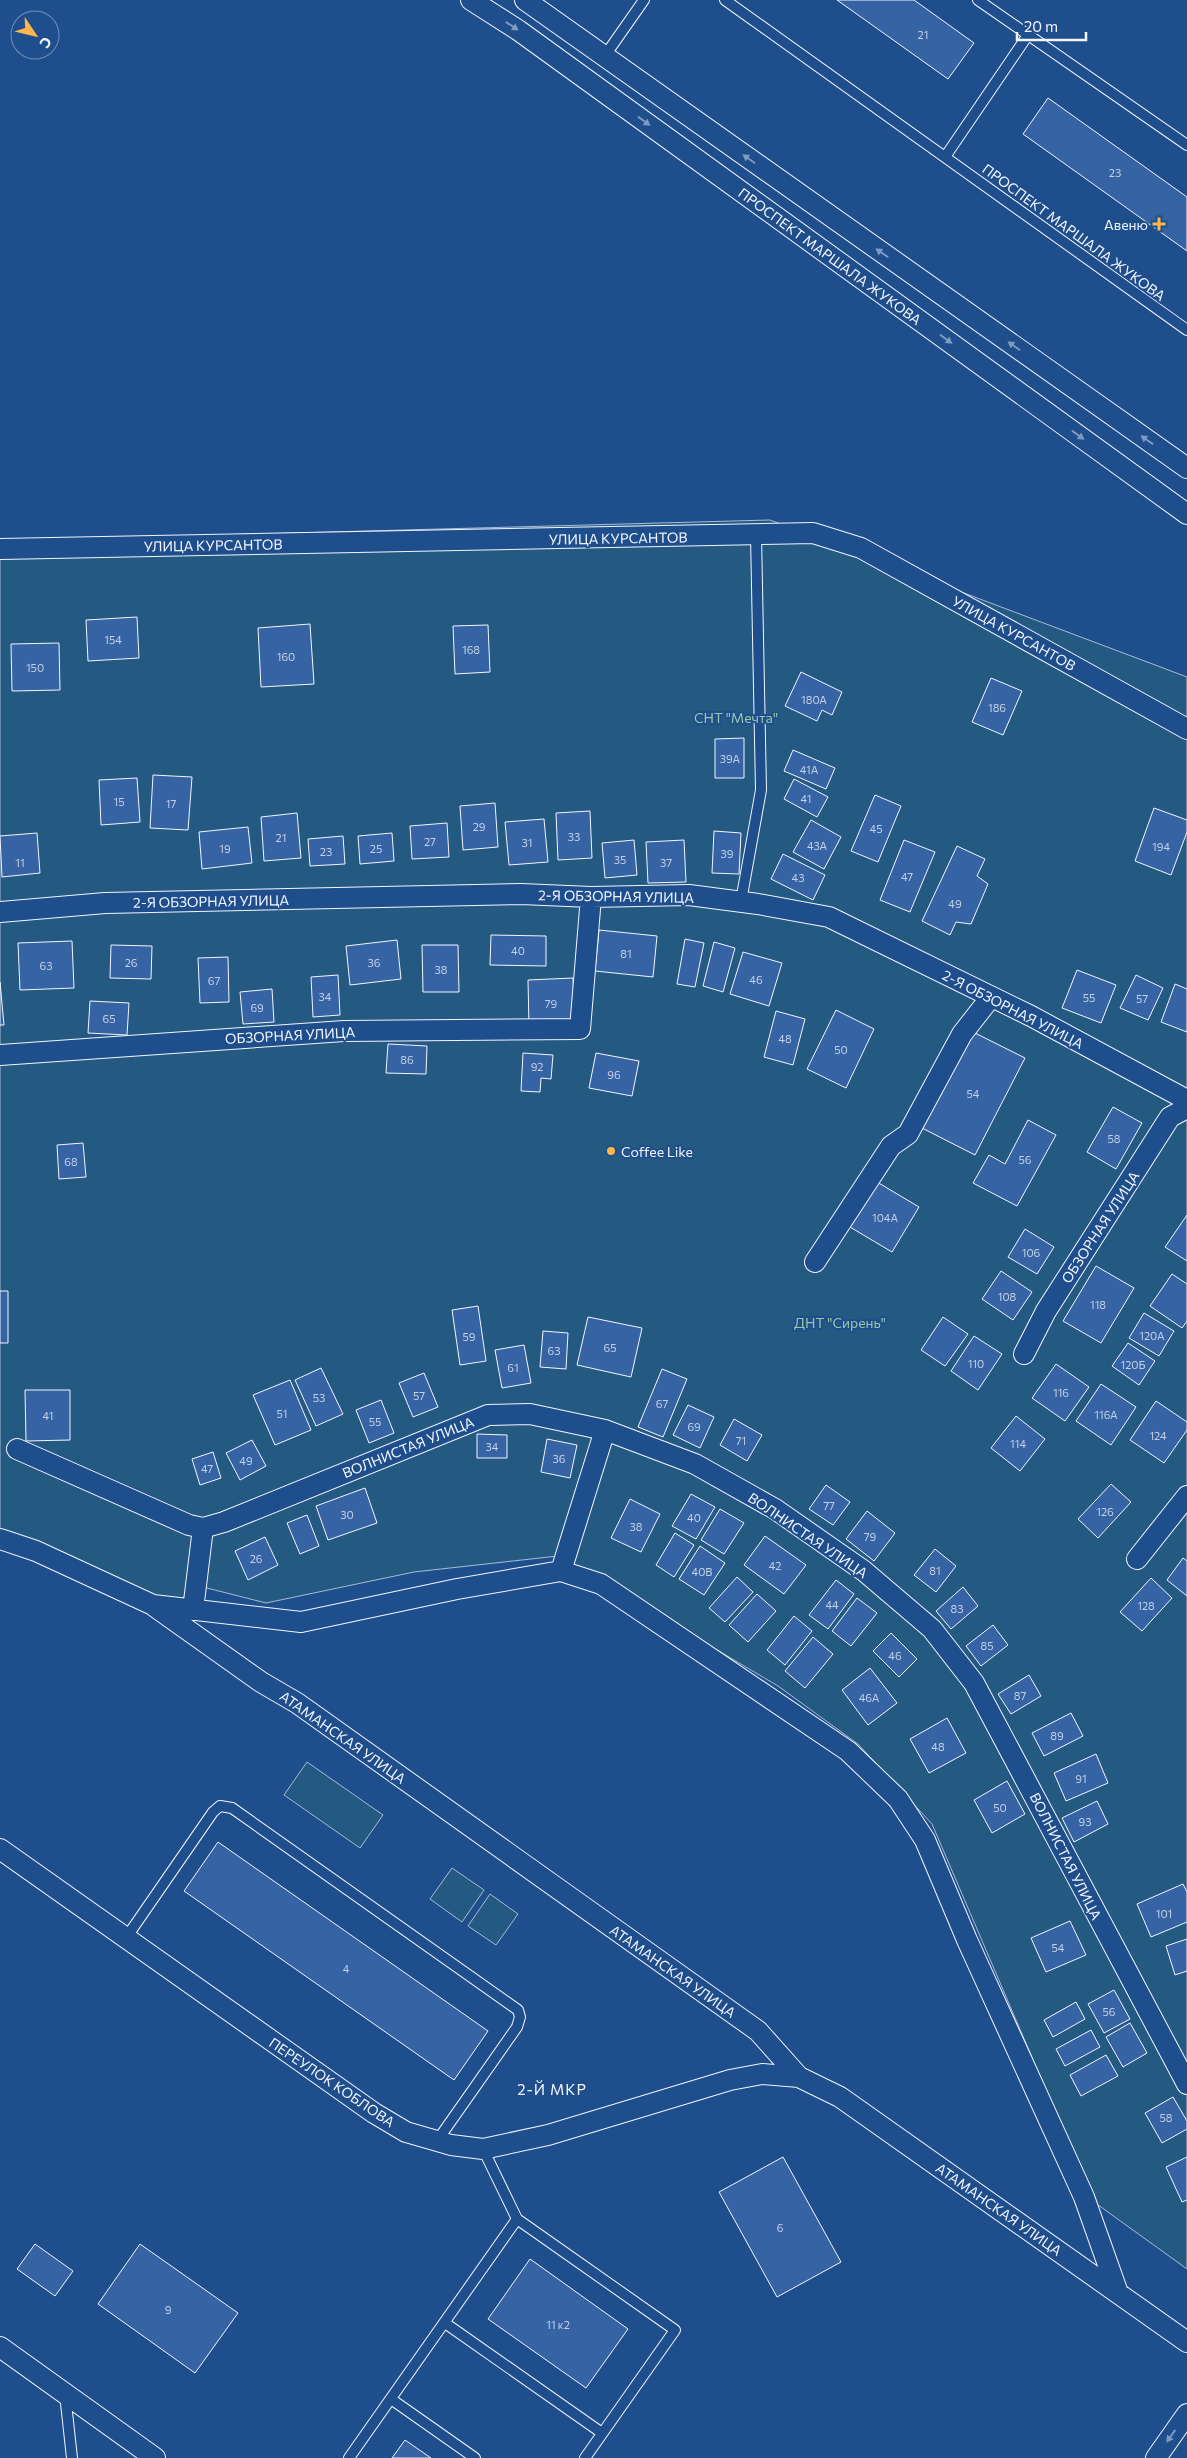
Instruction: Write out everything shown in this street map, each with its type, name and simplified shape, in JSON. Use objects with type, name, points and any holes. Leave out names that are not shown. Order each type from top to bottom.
[{"type":"street","name":"ПРОСПЕКТ МАРШАЛА ЖУКОВА","points":[[471,0],[518,30],[1187,514]]},
{"type":"street","points":[[525,0],[1187,468]]},
{"type":"street","name":"УЛИЦА КУРСАНТОВ","points":[[0,550],[813,534],[861,548],[1187,729]]},
{"type":"street","name":"2-Я ОБЗОРНАЯ УЛИЦА","points":[[0,912],[105,903],[521,894],[591,896],[689,895],[741,902],[829,917],[991,996],[1187,1100]]},
{"type":"street","name":"ОБЗОРНАЯ УЛИЦА","points":[[0,1055],[67,1048],[344,1031],[580,1029],[591,896]]},
{"type":"street","points":[[816,1262],[891,1146],[908,1134],[962,1034],[991,996]]},
{"type":"street","name":"ОБЗОРНАЯ УЛИЦА","points":[[1024,1354],[1046,1311],[1170,1118],[1187,1108]]},
{"type":"street","name":"ВОЛНИСТАЯ УЛИЦА","points":[[203,1528],[224,1522],[488,1415],[530,1414],[605,1430],[695,1464],[775,1509],[864,1571],[932,1629],[974,1682],[1037,1798],[1120,1961],[1187,2084]]},
{"type":"street","points":[[561,1571],[605,1430]]},
{"type":"street","points":[[16,1449],[189,1525],[203,1528],[193,1610]]},
{"type":"street","points":[[1137,1558],[1187,1496]]},
{"type":"street","points":[[0,1538],[36,1551],[153,1606],[301,1622],[458,1589],[561,1571],[601,1584],[848,1751],[898,1799],[925,1840],[967,1940],[1084,2197],[1118,2293]]},
{"type":"street","name":"АТАМАНСКАЯ УЛИЦА","points":[[153,1606],[261,1682],[297,1703],[758,2031],[799,2077],[840,2096],[1187,2342]]},
{"type":"street","name":"ПЕРЕУЛОК КОБЛОВА","points":[[0,1849],[374,2113],[406,2132],[451,2145],[483,2149],[548,2135],[730,2080],[762,2074],[799,2077]]},
{"type":"street","points":[[0,2347],[155,2458]]},
{"type":"street","points":[[1156,2458],[1187,2414]]},
{"type":"lane","points":[[604,57],[644,0]]},
{"type":"lane","name":"ПРОСПЕКТ МАРШАЛА ЖУКОВА","points":[[725,0],[1187,330]]},
{"type":"lane","points":[[978,0],[1187,145]]},
{"type":"lane","points":[[944,157],[1028,35]]},
{"type":"lane","points":[[741,902],[761,790],[756,535]]},
{"type":"lane","points":[[126,1938],[213,1812],[220,1806],[232,1808],[518,2010],[520,2017],[517,2026],[437,2141]]},
{"type":"lane","points":[[483,2149],[517,2219],[675,2330],[585,2458]]},
{"type":"lane","points":[[350,2458],[517,2219]]},
{"type":"lane","points":[[445,2323],[602,2433]]},
{"type":"lane","points":[[65,2394],[72,2458]]},
{"type":"lane","points":[[391,2399],[475,2458]]},
{"type":"green space","name":"ДНТ \"Сирень\"","points":[[770,520],[1187,677],[1187,2269],[1094,2202],[932,1824],[858,1744],[778,1686],[558,1556],[414,1572],[266,1603],[195,1585],[174,1607],[0,1535],[0,541]]},
{"type":"green space","points":[[307,1762],[383,1815],[360,1848],[284,1795]]},
{"type":"green space","points":[[452,1868],[484,1890],[462,1922],[430,1899]]},
{"type":"green space","points":[[490,1894],[518,1914],[496,1945],[468,1926]]},
{"type":"building","points":[[837,0],[914,0],[974,43],[948,79]]},
{"type":"building","points":[[1048,98],[1187,197],[1187,251],[1023,134]]},
{"type":"building","points":[[137,617],[139,658],[88,661],[86,620]]},
{"type":"building","points":[[310,624],[314,684],[261,687],[258,628]]},
{"type":"building","points":[[488,625],[490,672],[455,674],[453,626]]},
{"type":"building","points":[[59,643],[60,690],[12,691],[11,644]]},
{"type":"building","points":[[801,672],[842,692],[832,715],[822,710],[817,721],[785,706]]},
{"type":"building","points":[[991,678],[1022,691],[1003,735],[972,722]]},
{"type":"building","points":[[744,738],[744,778],[715,778],[715,739]]},
{"type":"building","points":[[793,750],[835,768],[826,789],[784,771]]},
{"type":"building","points":[[153,775],[192,777],[188,830],[150,828]]},
{"type":"building","points":[[137,778],[140,822],[101,825],[99,780]]},
{"type":"building","points":[[794,779],[828,797],[817,817],[784,799]]},
{"type":"building","points":[[875,795],[901,806],[878,862],[851,851]]},
{"type":"building","points":[[495,803],[498,847],[463,850],[460,806]]},
{"type":"building","points":[[1154,808],[1187,820],[1187,832],[1171,875],[1135,861]]},
{"type":"building","points":[[590,811],[592,858],[558,860],[556,813]]},
{"type":"building","points":[[297,813],[301,858],[264,861],[261,817]]},
{"type":"building","points":[[544,819],[548,862],[509,865],[505,822]]},
{"type":"building","points":[[811,820],[841,837],[824,869],[793,852]]},
{"type":"building","points":[[447,823],[449,857],[412,859],[410,826]]},
{"type":"building","points":[[248,827],[252,863],[202,869],[199,832]]},
{"type":"building","points":[[714,831],[741,833],[739,874],[712,873]]},
{"type":"building","points":[[37,833],[40,873],[2,877],[0,836]]},
{"type":"building","points":[[392,833],[394,861],[360,864],[358,836]]},
{"type":"building","points":[[343,836],[345,864],[310,866],[308,839]]},
{"type":"building","points":[[634,840],[637,875],[605,878],[602,843]]},
{"type":"building","points":[[684,840],[686,882],[648,883],[646,842]]},
{"type":"building","points":[[904,840],[935,852],[910,912],[880,900]]},
{"type":"building","points":[[957,846],[985,859],[977,876],[988,884],[971,924],[956,922],[950,935],[922,921]]},
{"type":"building","points":[[783,854],[825,875],[813,900],[771,879]]},
{"type":"building","points":[[599,930],[657,936],[653,977],[595,971]]},
{"type":"building","points":[[491,935],[546,936],[546,966],[490,965]]},
{"type":"building","points":[[685,939],[704,943],[695,987],[677,984]]},
{"type":"building","points":[[397,940],[401,979],[350,985],[346,946]]},
{"type":"building","points":[[72,941],[74,988],[20,990],[18,943]]},
{"type":"building","points":[[714,942],[735,948],[723,992],[703,986]]},
{"type":"building","points":[[111,945],[152,946],[151,979],[110,978]]},
{"type":"building","points":[[422,945],[458,945],[459,992],[423,992]]},
{"type":"building","points":[[743,952],[782,963],[769,1006],[730,994]]},
{"type":"building","points":[[228,957],[229,1002],[200,1003],[198,958]]},
{"type":"building","points":[[1077,970],[1116,985],[1101,1023],[1062,1008]]},
{"type":"building","points":[[338,975],[340,1015],[313,1017],[311,977]]},
{"type":"building","points":[[1136,975],[1163,988],[1148,1020],[1120,1008]]},
{"type":"building","points":[[573,978],[575,1025],[529,1027],[528,980]]},
{"type":"building","points":[[0,982],[4,1025],[0,1025]]},
{"type":"building","points":[[1175,984],[1187,989],[1187,1032],[1161,1022]]},
{"type":"building","points":[[272,989],[274,1022],[243,1024],[240,992]]},
{"type":"building","points":[[90,1001],[129,1003],[127,1035],[88,1033]]},
{"type":"building","points":[[836,1010],[874,1029],[846,1088],[807,1069]]},
{"type":"building","points":[[776,1011],[805,1019],[793,1065],[764,1057]]},
{"type":"building","points":[[971,1031],[1025,1058],[975,1155],[922,1128]]},
{"type":"building","points":[[388,1044],[427,1046],[426,1074],[386,1073]]},
{"type":"building","points":[[523,1053],[553,1055],[551,1079],[541,1078],[540,1092],[521,1091]]},
{"type":"building","points":[[596,1053],[639,1061],[632,1096],[589,1088]]},
{"type":"building","points":[[1113,1107],[1142,1123],[1116,1169],[1087,1152]]},
{"type":"building","points":[[1028,1120],[1056,1135],[1017,1206],[973,1183],[989,1155],[1005,1164]]},
{"type":"building","points":[[83,1143],[86,1177],[59,1179],[57,1145]]},
{"type":"building","points":[[877,1182],[919,1207],[892,1252],[850,1227]]},
{"type":"building","points":[[1187,1215],[1187,1261],[1165,1247]]},
{"type":"building","points":[[1025,1229],[1054,1247],[1037,1274],[1008,1257]]},
{"type":"building","points":[[1096,1266],[1134,1288],[1101,1343],[1063,1321]]},
{"type":"building","points":[[1001,1271],[1032,1292],[1013,1320],[982,1299]]},
{"type":"building","points":[[1172,1274],[1187,1284],[1187,1321],[1182,1328],[1150,1306]]},
{"type":"building","points":[[0,1291],[8,1291],[8,1343],[0,1343]]},
{"type":"building","points":[[478,1306],[486,1361],[460,1365],[452,1310]]},
{"type":"building","points":[[1144,1313],[1174,1331],[1159,1356],[1129,1338]]},
{"type":"building","points":[[588,1317],[642,1328],[631,1377],[577,1365]]},
{"type":"building","points":[[943,1317],[968,1334],[945,1366],[921,1350]]},
{"type":"building","points":[[543,1331],[568,1333],[566,1369],[540,1367]]},
{"type":"building","points":[[974,1336],[1002,1354],[978,1390],[951,1371]]},
{"type":"building","points":[[1128,1343],[1155,1361],[1139,1385],[1112,1366]]},
{"type":"building","points":[[524,1345],[531,1383],[502,1388],[495,1350]]},
{"type":"building","points":[[1056,1364],[1089,1387],[1065,1421],[1032,1398]]},
{"type":"building","points":[[321,1368],[343,1414],[316,1426],[295,1380]]},
{"type":"building","points":[[662,1369],[687,1379],[663,1437],[638,1427]]},
{"type":"building","points":[[424,1373],[438,1407],[413,1417],[399,1383]]},
{"type":"building","points":[[290,1380],[311,1430],[275,1445],[253,1395]]},
{"type":"building","points":[[1101,1384],[1136,1407],[1111,1445],[1076,1421]]},
{"type":"building","points":[[25,1390],[70,1390],[70,1440],[26,1441]]},
{"type":"building","points":[[381,1400],[394,1433],[369,1443],[356,1410]]},
{"type":"building","points":[[1156,1401],[1187,1422],[1187,1430],[1164,1463],[1130,1440]]},
{"type":"building","points":[[688,1405],[714,1417],[700,1448],[673,1435]]},
{"type":"building","points":[[1016,1416],[1045,1439],[1020,1471],[991,1448]]},
{"type":"building","points":[[734,1419],[762,1435],[747,1461],[720,1445]]},
{"type":"building","points":[[477,1434],[507,1435],[507,1458],[477,1458]]},
{"type":"building","points":[[547,1439],[577,1445],[570,1478],[541,1472]]},
{"type":"building","points":[[252,1440],[266,1466],[240,1480],[226,1453]]},
{"type":"building","points":[[213,1452],[221,1478],[200,1485],[192,1459]]},
{"type":"building","points":[[1111,1484],[1131,1502],[1098,1538],[1078,1519]]},
{"type":"building","points":[[826,1485],[850,1502],[833,1525],[809,1509]]},
{"type":"building","points":[[365,1488],[377,1523],[328,1540],[316,1506]]},
{"type":"building","points":[[691,1494],[715,1507],[696,1539],[672,1526]]},
{"type":"building","points":[[630,1499],[660,1514],[641,1552],[611,1538]]},
{"type":"building","points":[[720,1509],[744,1523],[724,1554],[701,1540]]},
{"type":"building","points":[[867,1511],[895,1533],[874,1561],[846,1539]]},
{"type":"building","points":[[307,1515],[319,1546],[300,1554],[287,1523]]},
{"type":"building","points":[[675,1533],[694,1545],[674,1577],[656,1565]]},
{"type":"building","points":[[765,1536],[806,1565],[784,1594],[744,1565]]},
{"type":"building","points":[[265,1537],[278,1565],[248,1580],[235,1551]]},
{"type":"building","points":[[700,1546],[725,1563],[704,1595],[679,1579]]},
{"type":"building","points":[[935,1549],[956,1566],[936,1592],[914,1575]]},
{"type":"building","points":[[1183,1558],[1187,1561],[1187,1596],[1167,1580]]},
{"type":"building","points":[[737,1577],[753,1592],[725,1622],[709,1608]]},
{"type":"building","points":[[1151,1578],[1172,1598],[1142,1631],[1120,1612]]},
{"type":"building","points":[[836,1580],[854,1594],[828,1629],[809,1615]]},
{"type":"building","points":[[963,1587],[978,1606],[951,1629],[936,1611]]},
{"type":"building","points":[[757,1594],[776,1611],[748,1642],[729,1625]]},
{"type":"building","points":[[857,1598],[877,1613],[851,1646],[832,1631]]},
{"type":"building","points":[[794,1616],[812,1631],[785,1665],[767,1650]]},
{"type":"building","points":[[993,1625],[1008,1645],[981,1666],[966,1646]]},
{"type":"building","points":[[891,1633],[917,1659],[899,1677],[873,1651]]},
{"type":"building","points":[[813,1637],[833,1654],[805,1688],[785,1671]]},
{"type":"building","points":[[870,1668],[897,1703],[868,1725],[842,1690]]},
{"type":"building","points":[[1029,1675],[1041,1696],[1011,1714],[998,1694]]},
{"type":"building","points":[[1071,1713],[1083,1736],[1044,1756],[1032,1733]]},
{"type":"building","points":[[947,1718],[966,1753],[929,1773],[910,1739]]},
{"type":"building","points":[[1096,1754],[1108,1783],[1066,1801],[1054,1773]]},
{"type":"building","points":[[1007,1781],[1025,1814],[992,1833],[974,1800]]},
{"type":"building","points":[[1097,1801],[1108,1824],[1074,1842],[1062,1818]]},
{"type":"building","points":[[218,1842],[488,2031],[454,2080],[184,1891]]},
{"type":"building","points":[[1183,1884],[1187,1892],[1187,1922],[1151,1937],[1137,1904]]},
{"type":"building","points":[[1070,1921],[1086,1955],[1046,1972],[1031,1938]]},
{"type":"building","points":[[1187,1939],[1187,1971],[1175,1975],[1166,1946]]},
{"type":"building","points":[[1114,1990],[1130,2019],[1104,2033],[1088,2004]]},
{"type":"building","points":[[1076,2002],[1085,2019],[1053,2037],[1044,2020]]},
{"type":"building","points":[[1130,2023],[1147,2053],[1123,2067],[1106,2037]]},
{"type":"building","points":[[1091,2030],[1100,2047],[1065,2066],[1056,2049]]},
{"type":"building","points":[[1106,2055],[1118,2076],[1081,2096],[1070,2075]]},
{"type":"building","points":[[1173,2097],[1187,2121],[1187,2129],[1162,2143],[1145,2113]]},
{"type":"building","points":[[783,2157],[841,2262],[777,2297],[719,2192]]},
{"type":"building","points":[[1187,2157],[1187,2200],[1182,2202],[1166,2167]]},
{"type":"building","points":[[35,2244],[73,2271],[55,2296],[17,2269]]},
{"type":"building","points":[[140,2244],[238,2313],[195,2373],[98,2304]]},
{"type":"building","points":[[530,2259],[628,2329],[586,2388],[488,2319]]},
{"type":"building","points":[[405,2440],[431,2458],[392,2458]]},
{"type":"place","name":"Авеню","points":[[1159,224]]},
{"type":"place","name":"Coffee Like","points":[[611,1151]]},
{"type":"district","name":"2-Й МКР","points":[[552,2089]]},
{"type":"park label","name":"СНТ \"Мечта\"","points":[[736,717]]}]
